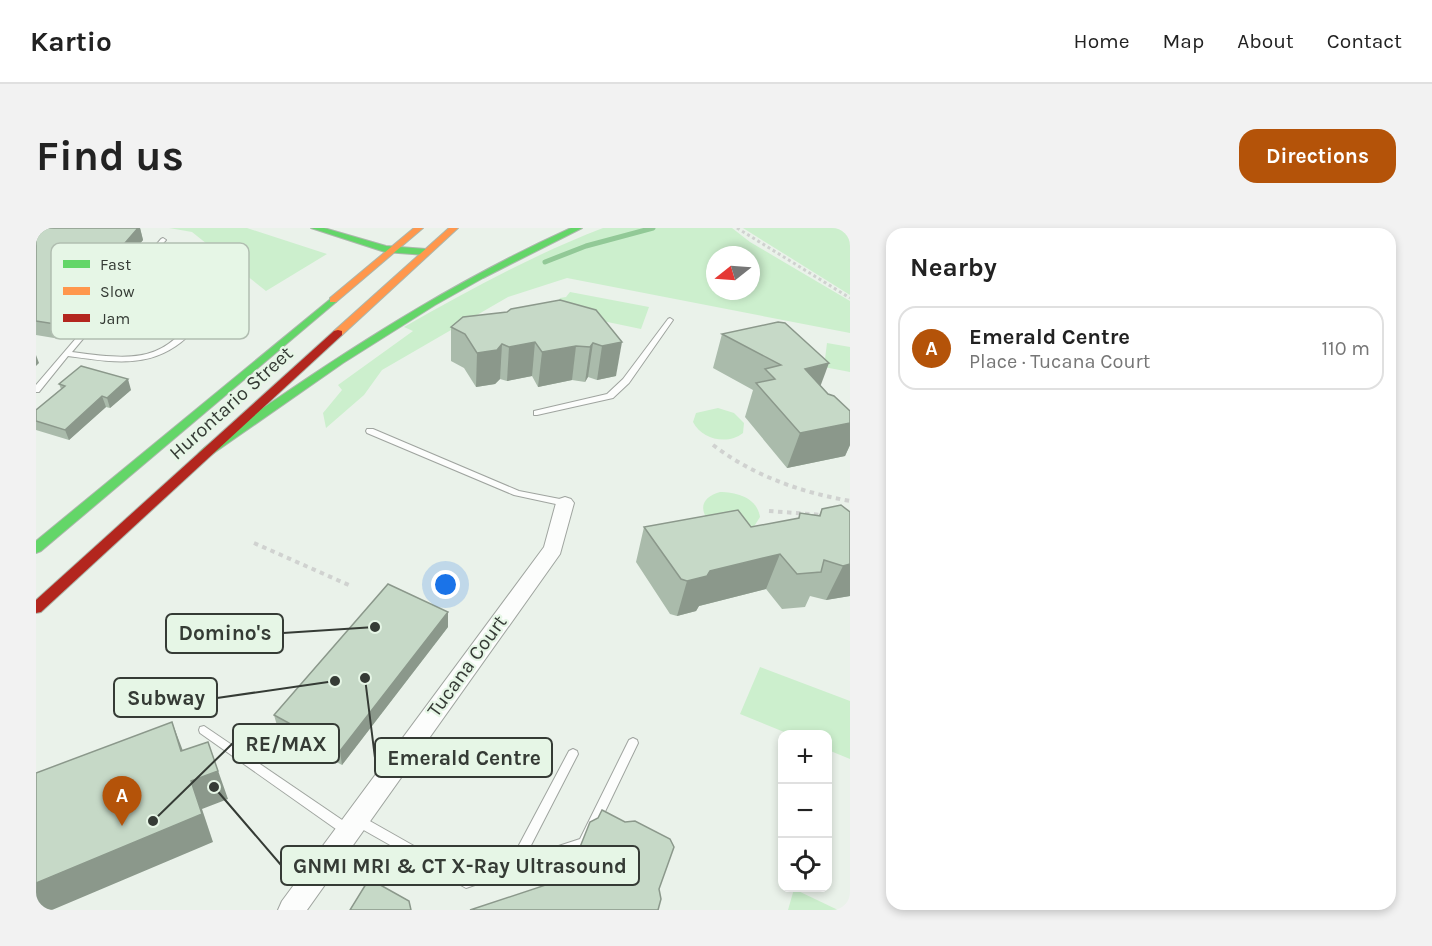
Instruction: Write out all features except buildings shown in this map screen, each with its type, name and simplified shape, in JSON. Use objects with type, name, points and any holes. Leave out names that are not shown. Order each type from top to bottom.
[{"type":"main road","points":[[315,228],[393,250],[413,254],[426,252]]},
{"type":"main road","name":"Hurontario Street","points":[[36,548],[419,228]]},
{"type":"main road","name":"Hurontario Street","points":[[36,608],[454,228]]},
{"type":"main road","points":[[204,454],[393,324],[459,283],[578,228]]},
{"type":"street","name":"Tucana Court","points":[[291,910],[553,549],[565,503]]},
{"type":"lane","points":[[537,413],[610,396],[626,381],[670,320]]},
{"type":"lane","points":[[36,390],[82,339]]},
{"type":"lane","points":[[69,354],[131,362],[161,353],[177,339]]},
{"type":"lane","points":[[370,432],[517,493],[565,503]]},
{"type":"lane","points":[[204,730],[294,795],[466,882],[584,843],[633,743]]},
{"type":"lane","points":[[514,866],[573,754]]},
{"type":"path","points":[[737,228],[850,298]]},
{"type":"path","points":[[713,445],[733,462],[818,496],[850,501]]},
{"type":"path","points":[[769,511],[832,516]]},
{"type":"path","points":[[254,543],[351,586]]},
{"type":"green space","points":[[169,228],[247,228],[327,254],[266,291],[249,277],[249,243],[206,243],[192,232]]},
{"type":"green space","points":[[603,228],[732,228],[757,246],[706,246],[706,300],[760,300],[760,248],[850,301],[850,333],[567,278],[508,297],[382,370],[364,395],[326,428],[323,413],[342,390],[338,385],[413,331],[404,327],[552,250]]},
{"type":"green space","points":[[743,228],[850,228],[850,295]]},
{"type":"green space","points":[[570,292],[649,307],[641,329],[555,311],[560,298],[566,297]]},
{"type":"green space","points":[[827,343],[850,347],[850,372],[824,367]]},
{"type":"green space","points":[[718,408],[734,413],[744,423],[743,433],[723,440],[709,437],[697,428],[693,422],[696,413]]},
{"type":"green space","points":[[720,492],[745,497],[755,505],[760,517],[753,528],[709,522],[704,512],[704,503]]},
{"type":"green space","points":[[760,667],[850,701],[850,759],[832,752],[832,730],[779,730],[740,714]]},
{"type":"green space","points":[[793,892],[800,892],[838,910],[788,910]]},
{"type":"waterway","points":[[545,262],[586,246],[653,228]]},
{"type":"traffic: fast","points":[[315,228],[385,249],[426,252]]},
{"type":"traffic: fast","points":[[204,454],[385,331],[479,276],[578,228]]},
{"type":"traffic: fast","points":[[36,548],[333,300]]},
{"type":"traffic: slow","points":[[333,300],[419,228]]},
{"type":"traffic: slow","points":[[338,333],[454,228]]},
{"type":"traffic: jam","points":[[36,608],[338,333]]},
{"type":"place","name":"Domino's","points":[[375,627]]},
{"type":"place","name":"Emerald Centre","points":[[365,678]]},
{"type":"place","name":"Subway","points":[[335,681]]},
{"type":"place","name":"GNMI MRI & CT X-Ray Ultrasound","points":[[214,787]]},
{"type":"place","name":"RE/MAX","points":[[153,821]]},
{"type":"place","name":"Emerald Centre","points":[[122,826]]}]
